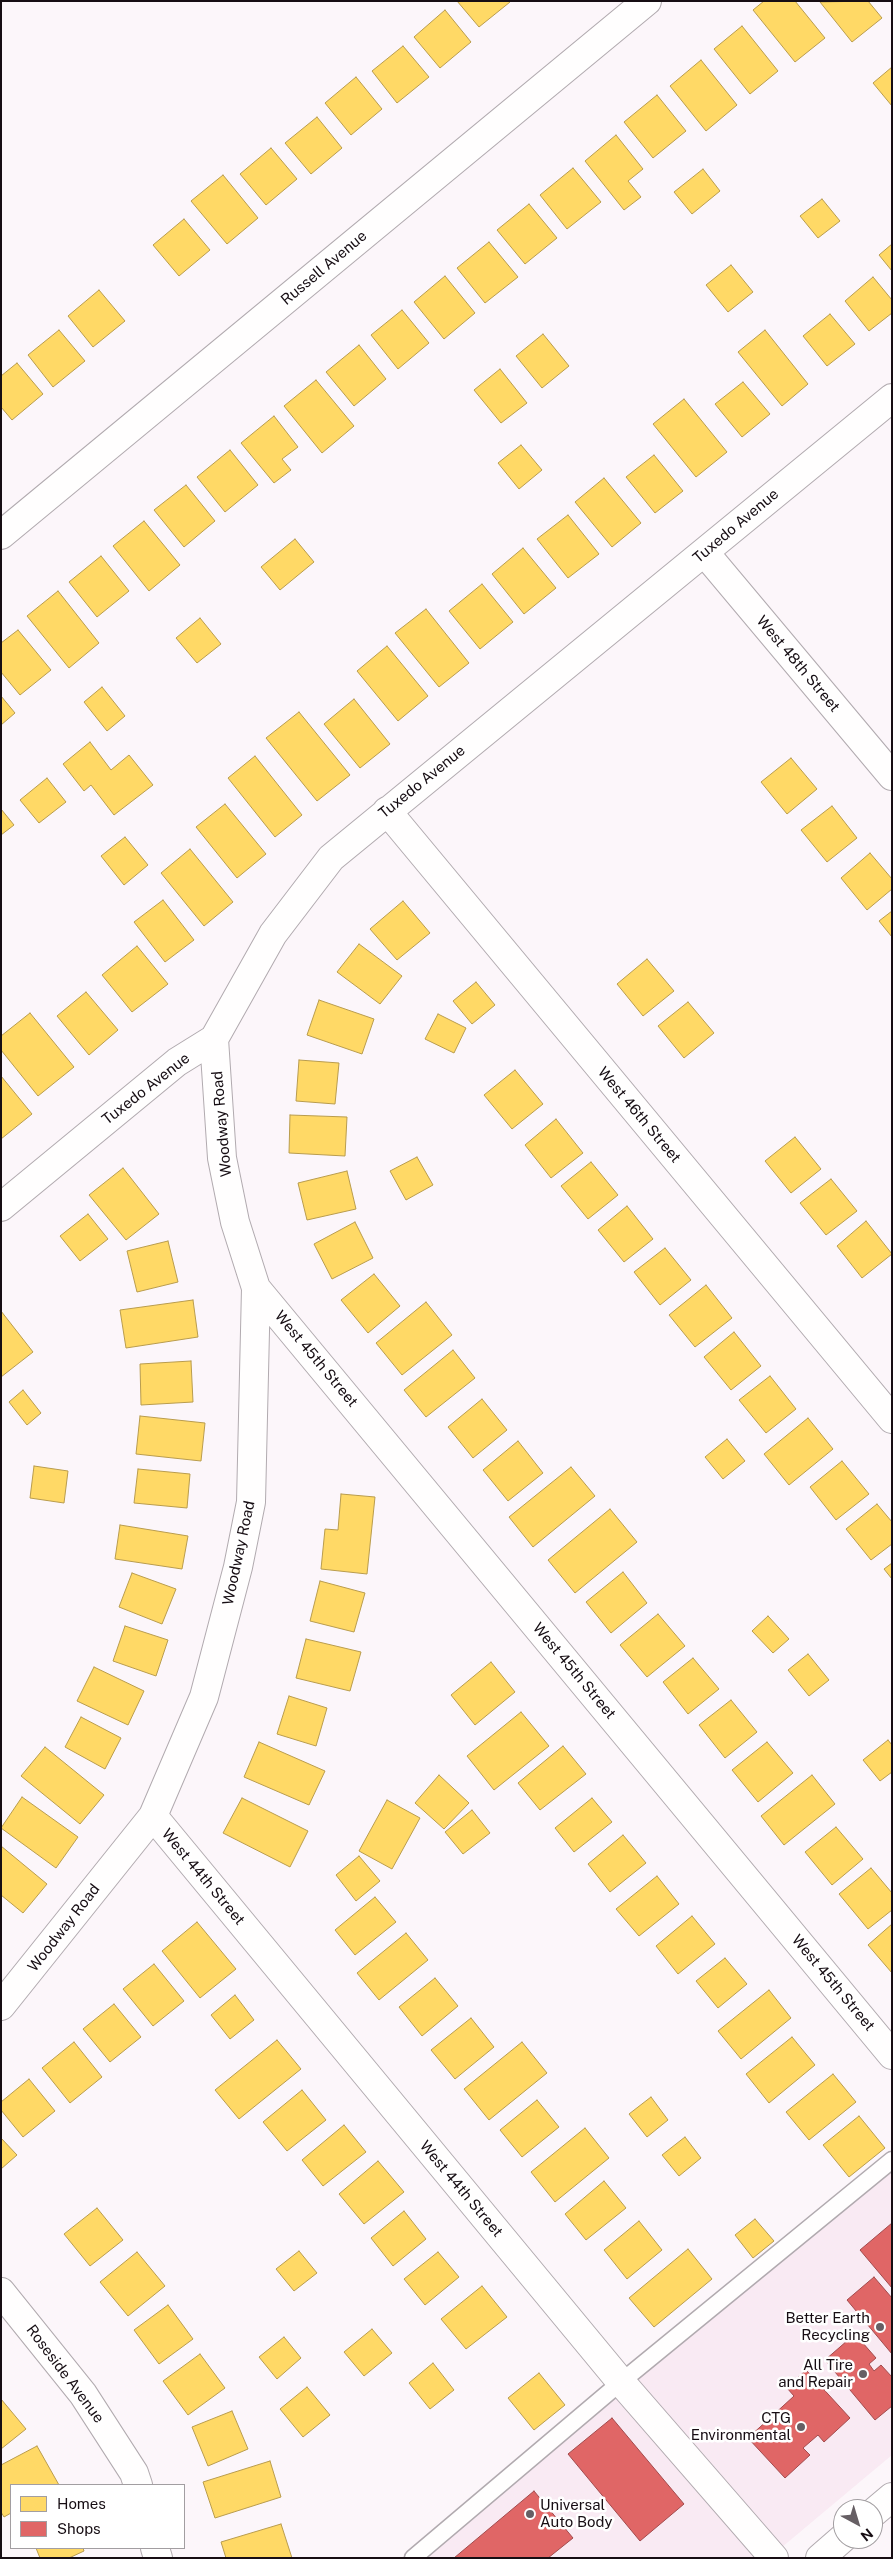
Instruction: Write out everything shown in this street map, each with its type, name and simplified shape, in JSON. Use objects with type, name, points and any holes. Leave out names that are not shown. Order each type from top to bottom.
[{"type":"street","name":"Russell Avenue","points":[[1,536],[647,1]]},
{"type":"street","name":"Tuxedo Avenue","points":[[1,1207],[177,1062],[214,1039],[272,934],[331,858],[892,398]]},
{"type":"street","name":"West 48th Street","points":[[705,552],[892,776]]},
{"type":"street","name":"West 46th Street","points":[[386,811],[892,1419]]},
{"type":"street","name":"Woodway Road","points":[[1,2006],[152,1816],[204,1697],[238,1567],[251,1502],[256,1288],[235,1222],[222,1158],[214,1039]]},
{"type":"street","name":"West 45th Street","points":[[256,1288],[892,2054]]},
{"type":"street","name":"West 44th Street","points":[[152,1816],[621,2382],[774,2558]]},
{"type":"street","name":"Roseside Avenue","points":[[1,2292],[84,2394],[134,2473],[138,2484]]},
{"type":"street","points":[[820,2558],[833,2547]]},
{"type":"lane","points":[[413,2558],[621,2382],[892,2160]]},
{"type":"shaded area","points":[[892,2152],[892,2455],[839,2499],[833,2499],[833,2504],[769,2558],[407,2558]]},
{"type":"building: Homes","points":[[457,1],[510,1],[510,2],[479,27]]},
{"type":"building: Homes","points":[[764,1],[795,1],[825,38],[795,62],[753,10]]},
{"type":"building: Homes","points":[[868,1],[882,18],[852,42],[820,2]]},
{"type":"building: Homes","points":[[445,10],[471,42],[440,68],[414,37]]},
{"type":"building: Homes","points":[[742,26],[778,71],[750,94],[714,49]]},
{"type":"building: Homes","points":[[403,46],[429,77],[397,103],[372,71]]},
{"type":"building: Homes","points":[[701,60],[737,105],[706,131],[670,86]]},
{"type":"building: Homes","points":[[892,67],[892,106],[873,83]]},
{"type":"building: Homes","points":[[356,77],[382,109],[351,135],[325,103]]},
{"type":"building: Homes","points":[[657,95],[686,131],[653,158],[624,122]]},
{"type":"building: Homes","points":[[317,117],[342,148],[311,174],[285,143]]},
{"type":"building: Homes","points":[[616,135],[643,169],[628,181],[641,197],[624,210],[585,161]]},
{"type":"building: Homes","points":[[271,148],[297,179],[266,205],[240,174]]},
{"type":"building: Homes","points":[[573,168],[601,202],[567,229],[540,195]]},
{"type":"building: Homes","points":[[703,169],[720,191],[692,214],[674,192]]},
{"type":"building: Homes","points":[[223,175],[258,218],[227,244],[191,201]]},
{"type":"building: Homes","points":[[822,199],[840,221],[818,238],[800,216]]},
{"type":"building: Homes","points":[[529,204],[557,238],[525,264],[497,230]]},
{"type":"building: Homes","points":[[184,219],[210,250],[179,276],[153,245]]},
{"type":"building: Homes","points":[[489,242],[518,277],[485,303],[457,268]]},
{"type":"building: Homes","points":[[892,244],[892,271],[879,255]]},
{"type":"building: Homes","points":[[731,265],[753,292],[728,312],[706,285]]},
{"type":"building: Homes","points":[[445,276],[475,313],[444,339],[414,302]]},
{"type":"building: Homes","points":[[873,277],[892,300],[892,313],[869,331],[845,301]]},
{"type":"building: Homes","points":[[99,290],[125,321],[93,347],[68,316]]},
{"type":"building: Homes","points":[[402,310],[429,343],[398,369],[371,335]]},
{"type":"building: Homes","points":[[830,314],[855,344],[827,366],[803,336]]},
{"type":"building: Homes","points":[[59,330],[85,361],[53,387],[28,355]]},
{"type":"building: Homes","points":[[765,330],[808,384],[782,406],[738,352]]},
{"type":"building: Homes","points":[[543,334],[569,366],[542,388],[516,356]]},
{"type":"building: Homes","points":[[359,345],[386,379],[354,406],[326,372]]},
{"type":"building: Homes","points":[[17,363],[43,394],[12,420],[1,407],[1,376]]},
{"type":"building: Homes","points":[[500,369],[527,403],[501,423],[474,390]]},
{"type":"building: Homes","points":[[316,380],[354,426],[322,453],[284,406]]},
{"type":"building: Homes","points":[[743,382],[770,414],[742,437],[715,404]]},
{"type":"building: Homes","points":[[684,399],[727,452],[696,477],[653,424]]},
{"type":"building: Homes","points":[[274,416],[298,447],[282,459],[291,470],[274,483],[241,443]]},
{"type":"building: Homes","points":[[521,445],[542,470],[519,489],[498,463]]},
{"type":"building: Homes","points":[[230,450],[258,485],[225,512],[197,477]]},
{"type":"building: Homes","points":[[654,455],[683,491],[655,513],[626,477]]},
{"type":"building: Homes","points":[[604,478],[641,523],[612,547],[575,502]]},
{"type":"building: Homes","points":[[186,485],[215,521],[184,547],[154,510]]},
{"type":"building: Homes","points":[[568,515],[599,554],[568,578],[537,539]]},
{"type":"building: Homes","points":[[144,521],[180,565],[149,591],[113,546]]},
{"type":"building: Homes","points":[[295,539],[314,562],[280,590],[261,567]]},
{"type":"building: Homes","points":[[523,548],[556,588],[524,614],[492,574]]},
{"type":"building: Homes","points":[[101,556],[129,591],[97,617],[69,582]]},
{"type":"building: Homes","points":[[482,584],[513,622],[480,649],[449,611]]},
{"type":"building: Homes","points":[[58,591],[99,643],[69,668],[27,616]]},
{"type":"building: Homes","points":[[426,609],[469,663],[439,687],[395,633]]},
{"type":"building: Homes","points":[[200,618],[221,644],[197,663],[176,638]]},
{"type":"building: Homes","points":[[18,630],[51,670],[20,695],[1,672],[1,643]]},
{"type":"building: Homes","points":[[387,646],[428,696],[398,721],[357,671]]},
{"type":"building: Homes","points":[[102,687],[125,716],[107,731],[84,702]]},
{"type":"building: Homes","points":[[1,696],[15,713],[1,725]]},
{"type":"building: Homes","points":[[354,699],[390,744],[360,768],[324,724]]},
{"type":"building: Homes","points":[[299,712],[350,775],[317,801],[266,738]]},
{"type":"building: Homes","points":[[90,742],[111,770],[129,755],[153,785],[114,815],[91,785],[84,791],[63,764]]},
{"type":"building: Homes","points":[[255,756],[302,815],[275,837],[228,778]]},
{"type":"building: Homes","points":[[791,758],[817,789],[787,814],[761,782]]},
{"type":"building: Homes","points":[[47,778],[66,802],[39,823],[20,800]]},
{"type":"building: Homes","points":[[225,804],[266,854],[237,878],[196,827]]},
{"type":"building: Homes","points":[[832,806],[857,838],[827,862],[801,830]]},
{"type":"building: Homes","points":[[1,809],[14,825],[1,835]]},
{"type":"building: Homes","points":[[125,837],[148,865],[124,885],[101,856]]},
{"type":"building: Homes","points":[[190,849],[233,902],[204,926],[161,873]]},
{"type":"building: Homes","points":[[870,853],[892,879],[892,889],[867,910],[841,878]]},
{"type":"building: Homes","points":[[163,900],[194,940],[165,962],[134,922]]},
{"type":"building: Homes","points":[[403,901],[430,933],[397,960],[370,929]]},
{"type":"building: Homes","points":[[892,911],[892,937],[879,921]]},
{"type":"building: Homes","points":[[359,944],[402,976],[380,1004],[337,972]]},
{"type":"building: Homes","points":[[137,946],[168,984],[132,1012],[102,975]]},
{"type":"building: Homes","points":[[647,959],[674,991],[643,1016],[617,984]]},
{"type":"building: Homes","points":[[476,982],[495,1005],[472,1024],[453,1001]]},
{"type":"building: Homes","points":[[86,992],[118,1030],[89,1055],[57,1016]]},
{"type":"building: Homes","points":[[319,1000],[374,1019],[362,1054],[307,1035]]},
{"type":"building: Homes","points":[[688,1002],[714,1033],[684,1058],[658,1026]]},
{"type":"building: Homes","points":[[30,1013],[74,1067],[38,1096],[1,1050],[1,1036]]},
{"type":"building: Homes","points":[[438,1014],[466,1028],[454,1053],[425,1039]]},
{"type":"building: Homes","points":[[299,1060],[339,1063],[335,1104],[296,1101]]},
{"type":"building: Homes","points":[[515,1070],[543,1104],[512,1129],[484,1095]]},
{"type":"building: Homes","points":[[1,1076],[32,1114],[1,1139]]},
{"type":"building: Homes","points":[[290,1115],[347,1117],[345,1156],[289,1153]]},
{"type":"building: Homes","points":[[556,1119],[583,1153],[551,1178],[525,1145]]},
{"type":"building: Homes","points":[[795,1137],[821,1169],[791,1193],[765,1161]]},
{"type":"building: Homes","points":[[417,1157],[433,1185],[406,1200],[390,1171]]},
{"type":"building: Homes","points":[[591,1162],[618,1195],[588,1219],[561,1186]]},
{"type":"building: Homes","points":[[123,1168],[159,1214],[126,1240],[89,1195]]},
{"type":"building: Homes","points":[[347,1171],[356,1209],[307,1220],[298,1183]]},
{"type":"building: Homes","points":[[831,1179],[857,1211],[826,1235],[800,1203]]},
{"type":"building: Homes","points":[[627,1206],[653,1239],[624,1262],[598,1230]]},
{"type":"building: Homes","points":[[88,1214],[108,1239],[80,1261],[60,1236]]},
{"type":"building: Homes","points":[[866,1221],[892,1254],[862,1278],[837,1246]]},
{"type":"building: Homes","points":[[355,1222],[373,1258],[332,1279],[314,1244]]},
{"type":"building: Homes","points":[[168,1241],[178,1282],[137,1292],[127,1251]]},
{"type":"building: Homes","points":[[665,1248],[691,1280],[660,1305],[634,1272]]},
{"type":"building: Homes","points":[[374,1274],[400,1306],[368,1333],[341,1300]]},
{"type":"building: Homes","points":[[706,1285],[732,1318],[695,1347],[669,1315]]},
{"type":"building: Homes","points":[[193,1300],[198,1337],[126,1348],[120,1310]]},
{"type":"building: Homes","points":[[426,1302],[452,1335],[402,1375],[376,1343]]},
{"type":"building: Homes","points":[[1,1311],[33,1352],[1,1377]]},
{"type":"building: Homes","points":[[734,1332],[761,1366],[731,1390],[704,1357]]},
{"type":"building: Homes","points":[[453,1350],[475,1378],[426,1417],[404,1390]]},
{"type":"building: Homes","points":[[191,1361],[193,1402],[141,1405],[140,1364]]},
{"type":"building: Homes","points":[[770,1376],[796,1409],[766,1433],[739,1400]]},
{"type":"building: Homes","points":[[23,1390],[41,1413],[27,1425],[9,1402]]},
{"type":"building: Homes","points":[[482,1399],[507,1430],[473,1458],[448,1427]]},
{"type":"building: Homes","points":[[140,1416],[205,1423],[201,1461],[136,1454]]},
{"type":"building: Homes","points":[[808,1418],[833,1449],[789,1485],[764,1454]]},
{"type":"building: Homes","points":[[727,1439],[745,1461],[723,1479],[705,1457]]},
{"type":"building: Homes","points":[[518,1441],[543,1473],[508,1501],[483,1470]]},
{"type":"building: Homes","points":[[842,1461],[869,1494],[836,1520],[810,1487]]},
{"type":"building: Homes","points":[[34,1466],[68,1471],[64,1503],[30,1498]]},
{"type":"building: Homes","points":[[571,1467],[595,1496],[533,1547],[509,1517]]},
{"type":"building: Homes","points":[[138,1469],[190,1474],[187,1508],[134,1503]]},
{"type":"building: Homes","points":[[341,1494],[375,1497],[367,1574],[321,1569],[325,1529],[338,1530]]},
{"type":"building: Homes","points":[[877,1504],[892,1522],[892,1544],[871,1560],[846,1529]]},
{"type":"building: Homes","points":[[610,1509],[637,1542],[575,1593],[548,1560]]},
{"type":"building: Homes","points":[[120,1525],[188,1536],[182,1569],[115,1559]]},
{"type":"building: Homes","points":[[892,1563],[892,1579],[884,1569]]},
{"type":"building: Homes","points":[[623,1572],[647,1603],[611,1633],[586,1602]]},
{"type":"building: Homes","points":[[132,1573],[176,1589],[162,1624],[119,1607]]},
{"type":"building: Homes","points":[[320,1581],[365,1593],[354,1632],[310,1621]]},
{"type":"building: Homes","points":[[658,1614],[685,1646],[647,1677],[620,1645]]},
{"type":"building: Homes","points":[[768,1616],[789,1639],[773,1653],[752,1631]]},
{"type":"building: Homes","points":[[125,1626],[168,1640],[156,1676],[113,1661]]},
{"type":"building: Homes","points":[[306,1639],[361,1652],[350,1691],[296,1678]]},
{"type":"building: Homes","points":[[808,1654],[829,1680],[809,1696],[788,1670]]},
{"type":"building: Homes","points":[[693,1658],[719,1689],[688,1714],[663,1682]]},
{"type":"building: Homes","points":[[491,1662],[515,1692],[475,1725],[451,1695]]},
{"type":"building: Homes","points":[[94,1667],[144,1691],[128,1725],[77,1701]]},
{"type":"building: Homes","points":[[289,1696],[327,1708],[316,1746],[277,1734]]},
{"type":"building: Homes","points":[[731,1700],[757,1732],[725,1758],[699,1725]]},
{"type":"building: Homes","points":[[521,1712],[549,1746],[494,1790],[467,1756]]},
{"type":"building: Homes","points":[[81,1717],[121,1738],[105,1769],[65,1747]]},
{"type":"building: Homes","points":[[888,1740],[892,1745],[892,1772],[880,1781],[863,1760]]},
{"type":"building: Homes","points":[[259,1742],[325,1771],[309,1805],[244,1777]]},
{"type":"building: Homes","points":[[767,1742],[793,1773],[758,1802],[732,1770]]},
{"type":"building: Homes","points":[[563,1746],[586,1774],[540,1810],[518,1783]]},
{"type":"building: Homes","points":[[45,1747],[104,1795],[80,1824],[21,1776]]},
{"type":"building: Homes","points":[[439,1775],[469,1803],[444,1829],[415,1803]]},
{"type":"building: Homes","points":[[812,1775],[835,1804],[784,1845],[761,1816]]},
{"type":"building: Homes","points":[[22,1797],[78,1837],[56,1868],[1,1828]]},
{"type":"building: Homes","points":[[242,1798],[308,1831],[290,1867],[223,1833]]},
{"type":"building: Homes","points":[[592,1798],[612,1822],[574,1852],[555,1828]]},
{"type":"building: Homes","points":[[387,1800],[420,1818],[392,1869],[359,1851]]},
{"type":"building: Homes","points":[[472,1810],[490,1833],[463,1854],[445,1832]]},
{"type":"building: Homes","points":[[836,1827],[863,1859],[832,1885],[805,1852]]},
{"type":"building: Homes","points":[[623,1835],[646,1863],[610,1892],[588,1864]]},
{"type":"building: Homes","points":[[1,1846],[47,1884],[23,1913],[1,1895]]},
{"type":"building: Homes","points":[[359,1856],[380,1881],[356,1901],[336,1875]]},
{"type":"building: Homes","points":[[871,1868],[892,1893],[892,1910],[868,1929],[839,1894]]},
{"type":"building: Homes","points":[[657,1876],[679,1904],[639,1936],[616,1909]]},
{"type":"building: Homes","points":[[375,1897],[396,1922],[355,1955],[335,1930]]},
{"type":"building: Homes","points":[[692,1916],[715,1944],[678,1974],[656,1946]]},
{"type":"building: Homes","points":[[197,1922],[236,1969],[200,1998],[162,1951]]},
{"type":"building: Homes","points":[[892,1924],[892,1973],[868,1945]]},
{"type":"building: Homes","points":[[406,1933],[428,1960],[379,2000],[357,1973]]},
{"type":"building: Homes","points":[[725,1958],[747,1984],[718,2008],[696,1981]]},
{"type":"building: Homes","points":[[154,1964],[184,2001],[153,2026],[123,1989]]},
{"type":"building: Homes","points":[[435,1978],[458,2006],[422,2036],[399,2007]]},
{"type":"building: Homes","points":[[769,1990],[791,2018],[741,2059],[718,2031]]},
{"type":"building: Homes","points":[[235,1995],[254,2020],[230,2039],[211,2015]]},
{"type":"building: Homes","points":[[114,2004],[141,2037],[110,2062],[83,2029]]},
{"type":"building: Homes","points":[[471,2018],[494,2047],[455,2079],[431,2050]]},
{"type":"building: Homes","points":[[792,2037],[815,2065],[769,2103],[746,2074]]},
{"type":"building: Homes","points":[[277,2040],[301,2069],[239,2119],[215,2090]]},
{"type":"building: Homes","points":[[74,2042],[102,2077],[70,2103],[42,2068]]},
{"type":"building: Homes","points":[[522,2042],[547,2073],[489,2120],[464,2089]]},
{"type":"building: Homes","points":[[833,2074],[856,2102],[809,2140],[786,2112]]},
{"type":"building: Homes","points":[[29,2079],[55,2111],[23,2137],[1,2110],[1,2102]]},
{"type":"building: Homes","points":[[302,2090],[326,2120],[287,2151],[263,2122]]},
{"type":"building: Homes","points":[[651,2097],[668,2120],[647,2137],[629,2114]]},
{"type":"building: Homes","points":[[537,2100],[559,2127],[522,2157],[500,2130]]},
{"type":"building: Homes","points":[[859,2116],[885,2148],[849,2177],[823,2145]]},
{"type":"building: Homes","points":[[344,2125],[366,2152],[323,2186],[302,2160]]},
{"type":"building: Homes","points":[[585,2128],[609,2158],[555,2202],[531,2172]]},
{"type":"building: Homes","points":[[685,2137],[701,2158],[679,2176],[662,2155]]},
{"type":"building: Homes","points":[[1,2138],[17,2155],[1,2169]]},
{"type":"building: Homes","points":[[378,2161],[404,2192],[364,2224],[339,2194]]},
{"type":"building: Homes","points":[[604,2181],[626,2208],[586,2240],[565,2214]]},
{"type":"building: Homes","points":[[97,2208],[123,2240],[90,2266],[64,2234]]},
{"type":"building: Homes","points":[[404,2211],[426,2239],[393,2266],[371,2238]]},
{"type":"building: Homes","points":[[755,2219],[774,2241],[753,2258],[735,2235]]},
{"type":"building: Homes","points":[[639,2221],[662,2250],[627,2279],[604,2250]]},
{"type":"building: Homes","points":[[688,2249],[712,2279],[654,2327],[629,2298]]},
{"type":"building: Homes","points":[[299,2251],[317,2273],[294,2291],[276,2269]]},
{"type":"building: Homes","points":[[137,2252],[165,2286],[128,2316],[100,2282]]},
{"type":"building: Homes","points":[[438,2252],[459,2277],[425,2305],[404,2279]]},
{"type":"building: Homes","points":[[482,2286],[507,2317],[466,2349],[441,2319]]},
{"type":"building: Homes","points":[[168,2305],[193,2339],[159,2364],[134,2330]]},
{"type":"building: Homes","points":[[372,2329],[392,2353],[364,2376],[344,2352]]},
{"type":"building: Homes","points":[[284,2337],[301,2358],[277,2379],[259,2357]]},
{"type":"building: Homes","points":[[200,2354],[225,2388],[188,2415],[163,2381]]},
{"type":"building: Homes","points":[[433,2363],[454,2390],[430,2409],[409,2383]]},
{"type":"building: Homes","points":[[539,2373],[565,2405],[534,2430],[508,2398]]},
{"type":"building: Homes","points":[[307,2387],[330,2415],[303,2437],[280,2409]]},
{"type":"building: Homes","points":[[1,2399],[26,2429],[1,2449]]},
{"type":"building: Homes","points":[[232,2411],[248,2449],[208,2466],[192,2427]]},
{"type":"building: Homes","points":[[37,2446],[58,2484],[10,2484],[10,2514],[4,2517],[1,2512],[1,2465]]},
{"type":"building: Homes","points":[[270,2461],[281,2497],[215,2518],[203,2482]]},
{"type":"building: Homes","points":[[281,2524],[292,2558],[226,2558],[221,2542]]},
{"type":"building: Homes","points":[[36,2549],[83,2549],[84,2551],[69,2558],[40,2558]]},
{"type":"building: Shops","points":[[892,2223],[892,2288],[860,2250]]},
{"type":"building: Shops","name":"Better Earth Recycling","points":[[874,2277],[892,2298],[892,2354],[847,2300]]},
{"type":"building: Shops","name":"All Tire and Repair","points":[[855,2334],[876,2358],[869,2364],[874,2371],[881,2365],[892,2377],[892,2406],[875,2420],[825,2360]]},
{"type":"building: Shops","name":"CTG Environmental","points":[[806,2370],[850,2418],[824,2442],[818,2435],[803,2448],[810,2455],[785,2478],[748,2438],[794,2396],[787,2388]]},
{"type":"building: Shops","points":[[612,2418],[684,2504],[640,2541],[568,2454]]},
{"type":"building: Shops","name":"Universal Auto Body","points":[[534,2491],[573,2538],[548,2558],[454,2558]]},
{"type":"place","name":"Better Earth Recycling","points":[[880,2327]]},
{"type":"place","name":"All Tire and Repair","points":[[863,2374]]},
{"type":"place","name":"CTG Environmental","points":[[801,2427]]},
{"type":"place","name":"Universal Auto Body","points":[[530,2514]]}]
